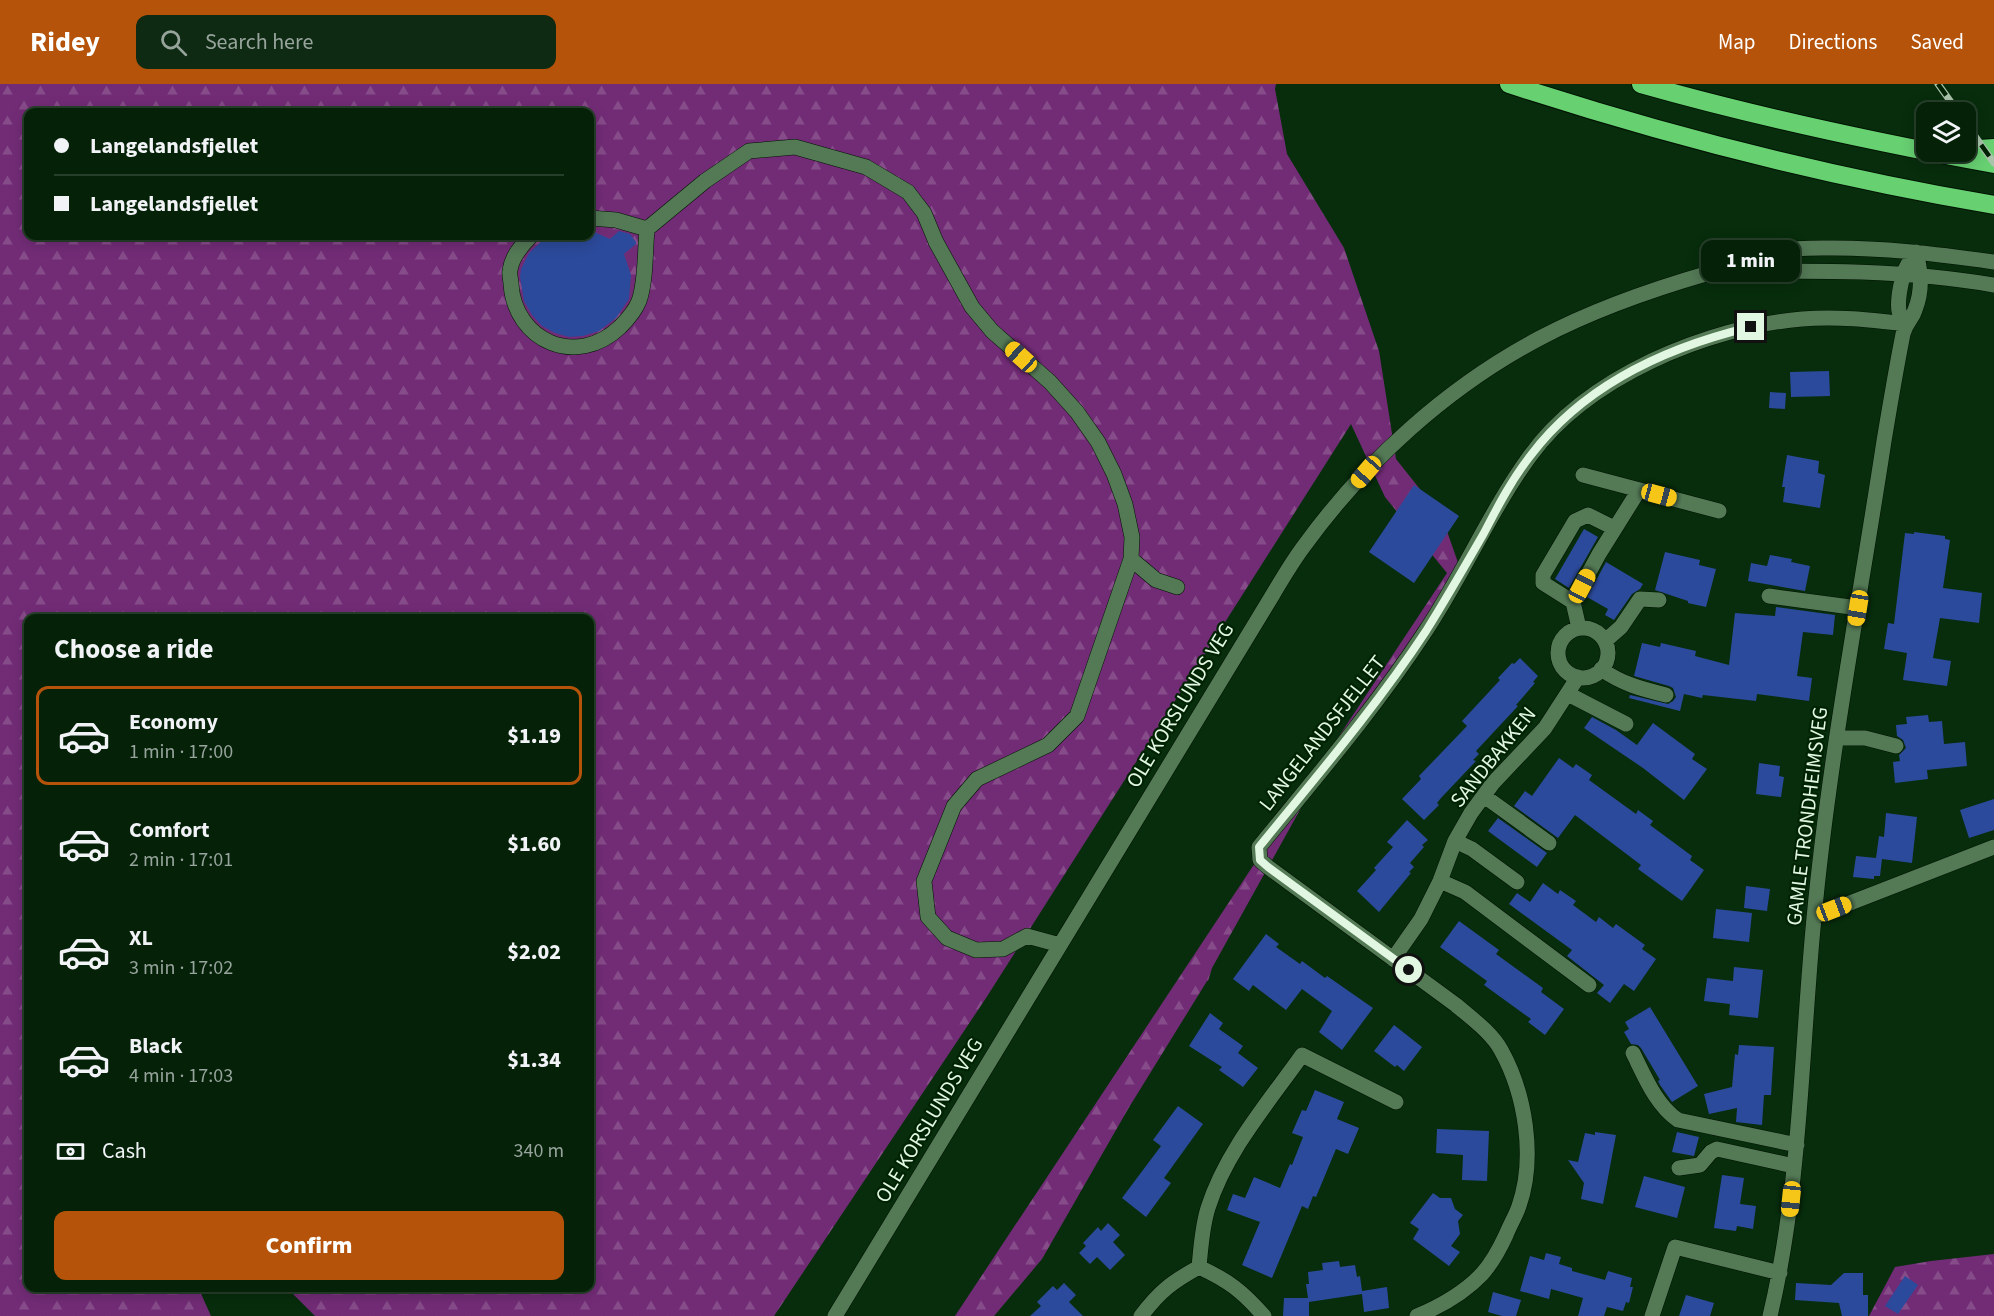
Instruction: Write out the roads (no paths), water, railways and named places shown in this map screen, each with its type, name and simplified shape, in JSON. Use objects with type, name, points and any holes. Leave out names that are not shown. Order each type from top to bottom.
[{"type":"highway","points":[[1509,84],[1606,116],[1712,144],[1832,174],[1993,205]]},
{"type":"highway","points":[[1641,84],[1753,115],[1916,150]]},
{"type":"highway","points":[[1976,149],[1994,148]]},
{"type":"highway","points":[[1976,161],[1994,164]]},
{"type":"street","points":[[527,240],[518,250],[510,270],[512,293],[518,314],[534,333],[554,344],[575,347],[597,344],[611,336],[627,320],[639,301],[647,229],[705,181],[749,151],[795,147],[866,167],[908,192],[924,213],[936,242],[972,307],[992,331],[1050,382],[1077,412],[1098,442],[1114,474],[1125,504],[1132,537],[1131,559],[1077,716],[1048,745],[977,779],[954,806],[924,881],[928,917],[947,938],[976,950],[1003,949],[1027,936],[1059,945]]},
{"type":"street","points":[[594,218],[616,220],[647,229]]},
{"type":"street","name":"OLE KORSLUNDS VEG","points":[[835,1316],[1272,596],[1304,547],[1366,472],[1432,410],[1511,354],[1616,303],[1778,250],[1849,247],[1916,252]]},
{"type":"street","points":[[1916,252],[1994,262]]},
{"type":"street","name":"GAMLE TRONDHEIMSVEG","points":[[1906,324],[1899,311],[1903,273],[1916,252]]},
{"type":"street","name":"GAMLE TRONDHEIMSVEG","points":[[1770,1316],[1780,1273],[1797,1145],[1814,917],[1837,738],[1890,404],[1906,324],[1915,313],[1922,275],[1916,252]]},
{"type":"street","name":"OLE KORSLUNDS VEG","points":[[1713,272],[1922,275]]},
{"type":"street","points":[[1922,275],[1994,285]]},
{"type":"street","name":"LANGELANDSFJELLET","points":[[1418,1316],[1437,1308],[1461,1293],[1483,1273],[1501,1247],[1520,1205],[1526,1177],[1526,1143],[1522,1108],[1514,1078],[1500,1048],[1482,1027],[1456,1005],[1268,867],[1260,860],[1259,847],[1368,710],[1425,632],[1512,482],[1531,454],[1563,421],[1610,383],[1638,367],[1692,344],[1762,324],[1841,317],[1906,324]]},
{"type":"street","points":[[1583,475],[1719,511]]},
{"type":"street","points":[[1579,628],[1573,602],[1614,528],[1639,490]]},
{"type":"street","points":[[1573,602],[1543,583],[1543,575],[1575,520],[1588,515],[1614,528]]},
{"type":"street","points":[[1131,559],[1156,580],[1177,587]]},
{"type":"street","points":[[1769,596],[1858,608]]},
{"type":"street","points":[[1605,641],[1621,627],[1640,599],[1659,600]]},
{"type":"street","points":[[1579,628],[1594,630],[1605,641],[1607,656],[1601,669],[1595,675],[1578,677],[1564,669],[1558,654],[1562,638],[1572,630],[1579,628]]},
{"type":"street","points":[[1601,669],[1633,687],[1666,695]]},
{"type":"street","name":"SANDBAKKEN","points":[[1393,959],[1421,919],[1440,881],[1455,842],[1484,796],[1493,783],[1545,728],[1578,677]]},
{"type":"street","points":[[1568,694],[1626,724]]},
{"type":"street","points":[[1837,738],[1865,738],[1896,747]]},
{"type":"street","points":[[1484,796],[1549,843]]},
{"type":"street","points":[[1455,842],[1472,849],[1517,882]]},
{"type":"street","points":[[1814,917],[1994,847]]},
{"type":"street","points":[[1440,881],[1465,892],[1589,985]]},
{"type":"street","points":[[1633,1053],[1659,1100],[1678,1120],[1797,1145]]},
{"type":"street","points":[[1199,1267],[1201,1237],[1206,1217],[1222,1175],[1249,1128],[1302,1055],[1396,1102]]},
{"type":"street","points":[[1679,1168],[1700,1165],[1711,1152],[1718,1149],[1794,1166]]},
{"type":"street","points":[[1652,1316],[1675,1247],[1780,1273]]},
{"type":"street","points":[[1141,1316],[1171,1282],[1199,1267]]},
{"type":"street","points":[[1199,1267],[1225,1279],[1241,1291],[1264,1316]]},
{"type":"railway","points":[[1938,84],[1951,102]]},
{"type":"railway","points":[[1976,138],[1994,163]]}]
